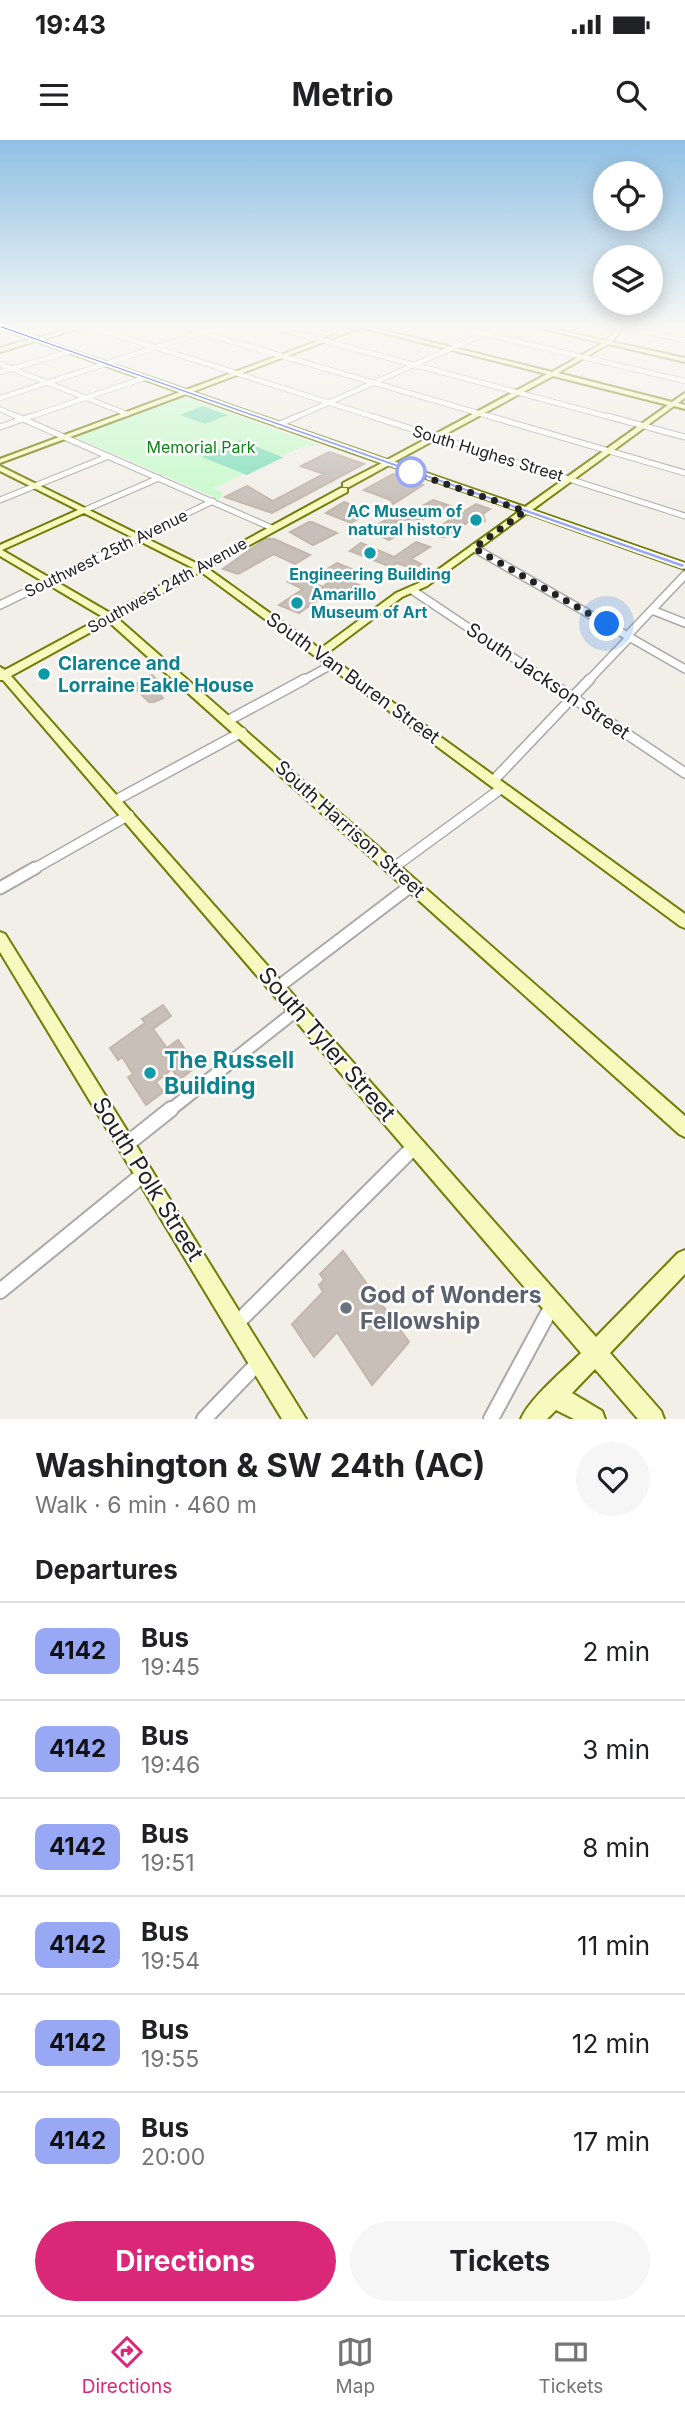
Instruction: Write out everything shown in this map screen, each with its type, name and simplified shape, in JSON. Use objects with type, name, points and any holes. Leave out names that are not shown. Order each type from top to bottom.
[{"type":"main road","points":[[169,387],[685,566]]},
{"type":"main road","points":[[0,461],[199,387]]},
{"type":"main road","name":"Southwest 24th Avenue","points":[[272,528],[531,387]]},
{"type":"main road","points":[[320,654],[399,596],[474,548],[685,396]]},
{"type":"main road","points":[[0,550],[85,510]]},
{"type":"main road","name":"South Van Buren Street","points":[[85,510],[200,567],[685,922]]},
{"type":"main road","name":"South Harrison Street","points":[[0,550],[110,617],[685,1128]]},
{"type":"main road","name":"South Tyler Street","points":[[2,674],[116,800],[414,1147],[653,1419]]},
{"type":"main road","points":[[532,1419],[685,1260]]},
{"type":"main road","points":[[551,1397],[573,1405],[594,1419]]},
{"type":"street","points":[[0,398],[33,387]]},
{"type":"street","points":[[58,387],[127,414]]},
{"type":"street","points":[[0,427],[119,387]]},
{"type":"street","name":"South Hughes Street","points":[[280,387],[685,516]]},
{"type":"street","points":[[278,425],[364,387]]},
{"type":"street","points":[[386,387],[685,473]]},
{"type":"street","points":[[496,387],[685,438]]},
{"type":"street","points":[[604,387],[685,407]]},
{"type":"street","points":[[0,408],[272,528]]},
{"type":"street","points":[[0,500],[109,456]]},
{"type":"street","name":"South Van Buren Street","points":[[0,468],[85,510]]},
{"type":"street","points":[[85,510],[159,478]]},
{"type":"street","name":"Southwest 25th Avenue","points":[[0,605],[213,501]]},
{"type":"street","name":"Southwest 24th Avenue","points":[[2,674],[272,528]]},
{"type":"street","points":[[474,548],[685,669]]},
{"type":"street","points":[[393,867],[498,785],[685,575]]},
{"type":"street","name":"South Jackson Street","points":[[412,590],[685,773]]},
{"type":"street","points":[[652,610],[685,623]]},
{"type":"street","points":[[229,720],[333,664]]},
{"type":"street","points":[[116,800],[242,732]]},
{"type":"street","points":[[0,888],[128,815]]},
{"type":"street","points":[[278,987],[412,885]]},
{"type":"street","name":"South Polk Street","points":[[0,939],[295,1419]]},
{"type":"street","points":[[127,1144],[297,1010]]},
{"type":"street","points":[[237,1323],[414,1147]]},
{"type":"street","points":[[0,1291],[145,1173]]},
{"type":"street","points":[[492,1419],[553,1305]]},
{"type":"street","points":[[204,1419],[260,1360]]},
{"type":"green space","name":"Memorial Park","points":[[182,396],[322,446],[306,445],[214,488],[224,494],[219,499],[75,437]]},
{"type":"green space","points":[[203,406],[228,415],[205,424],[180,415]]},
{"type":"green space","points":[[240,440],[284,457],[247,475],[202,457]]},
{"type":"building","points":[[329,452],[364,464],[272,513],[225,497],[247,486],[273,501],[324,474],[301,466]]},
{"type":"building","points":[[393,474],[423,485],[393,504],[391,500],[364,490]]},
{"type":"building","points":[[433,500],[465,511],[476,504],[490,509],[483,514],[485,521],[478,525],[468,522],[446,537],[440,537],[430,533],[454,517],[424,505]]},
{"type":"building","points":[[344,502],[372,511],[351,523],[326,513]]},
{"type":"building","points":[[421,508],[424,519],[397,520],[410,527],[389,540],[368,530],[389,518],[396,521],[393,513],[397,512],[396,509]]},
{"type":"building","points":[[309,522],[337,533],[313,545],[290,532]]},
{"type":"building","points":[[265,539],[274,539],[310,555],[295,564],[274,554],[238,574],[223,569]]},
{"type":"building","name":"Engineering Building","points":[[416,542],[430,547],[411,559],[421,564],[414,569],[397,563],[391,567],[350,551],[361,543],[394,557]]},
{"type":"building","points":[[337,563],[361,573],[349,581],[359,585],[336,595],[329,592],[299,613],[279,605],[303,589],[288,582],[298,576],[323,587],[336,576],[324,571]]},
{"type":"building","points":[[152,675],[165,687],[159,693],[163,698],[149,702],[133,686]]},
{"type":"building","points":[[163,1005],[171,1016],[153,1029],[167,1048],[178,1040],[197,1066],[179,1080],[172,1069],[156,1082],[163,1092],[146,1105],[128,1077],[133,1074],[122,1057],[118,1060],[110,1048],[145,1023],[142,1019]]},
{"type":"building","name":"God of Wonders Fellowship","points":[[343,1251],[409,1342],[372,1385],[337,1332],[314,1357],[292,1324],[323,1292],[319,1285],[324,1280],[320,1274]]},
{"type":"bus line","name":"4142","points":[[169,387],[685,566]]},
{"type":"place","name":"AC Museum of natural history","points":[[476,520]]},
{"type":"place","name":"Engineering Building","points":[[370,553]]},
{"type":"place","name":"Amarillo Museum of Art","points":[[297,603]]},
{"type":"place","name":"Clarence and Lorraine Eakle House","points":[[44,674]]},
{"type":"place","name":"The Russell Building","points":[[150,1073]]},
{"type":"place","name":"God of Wonders Fellowship","points":[[346,1308]]},
{"type":"route","points":[[411,472],[525,511],[474,548],[607,624]]}]
